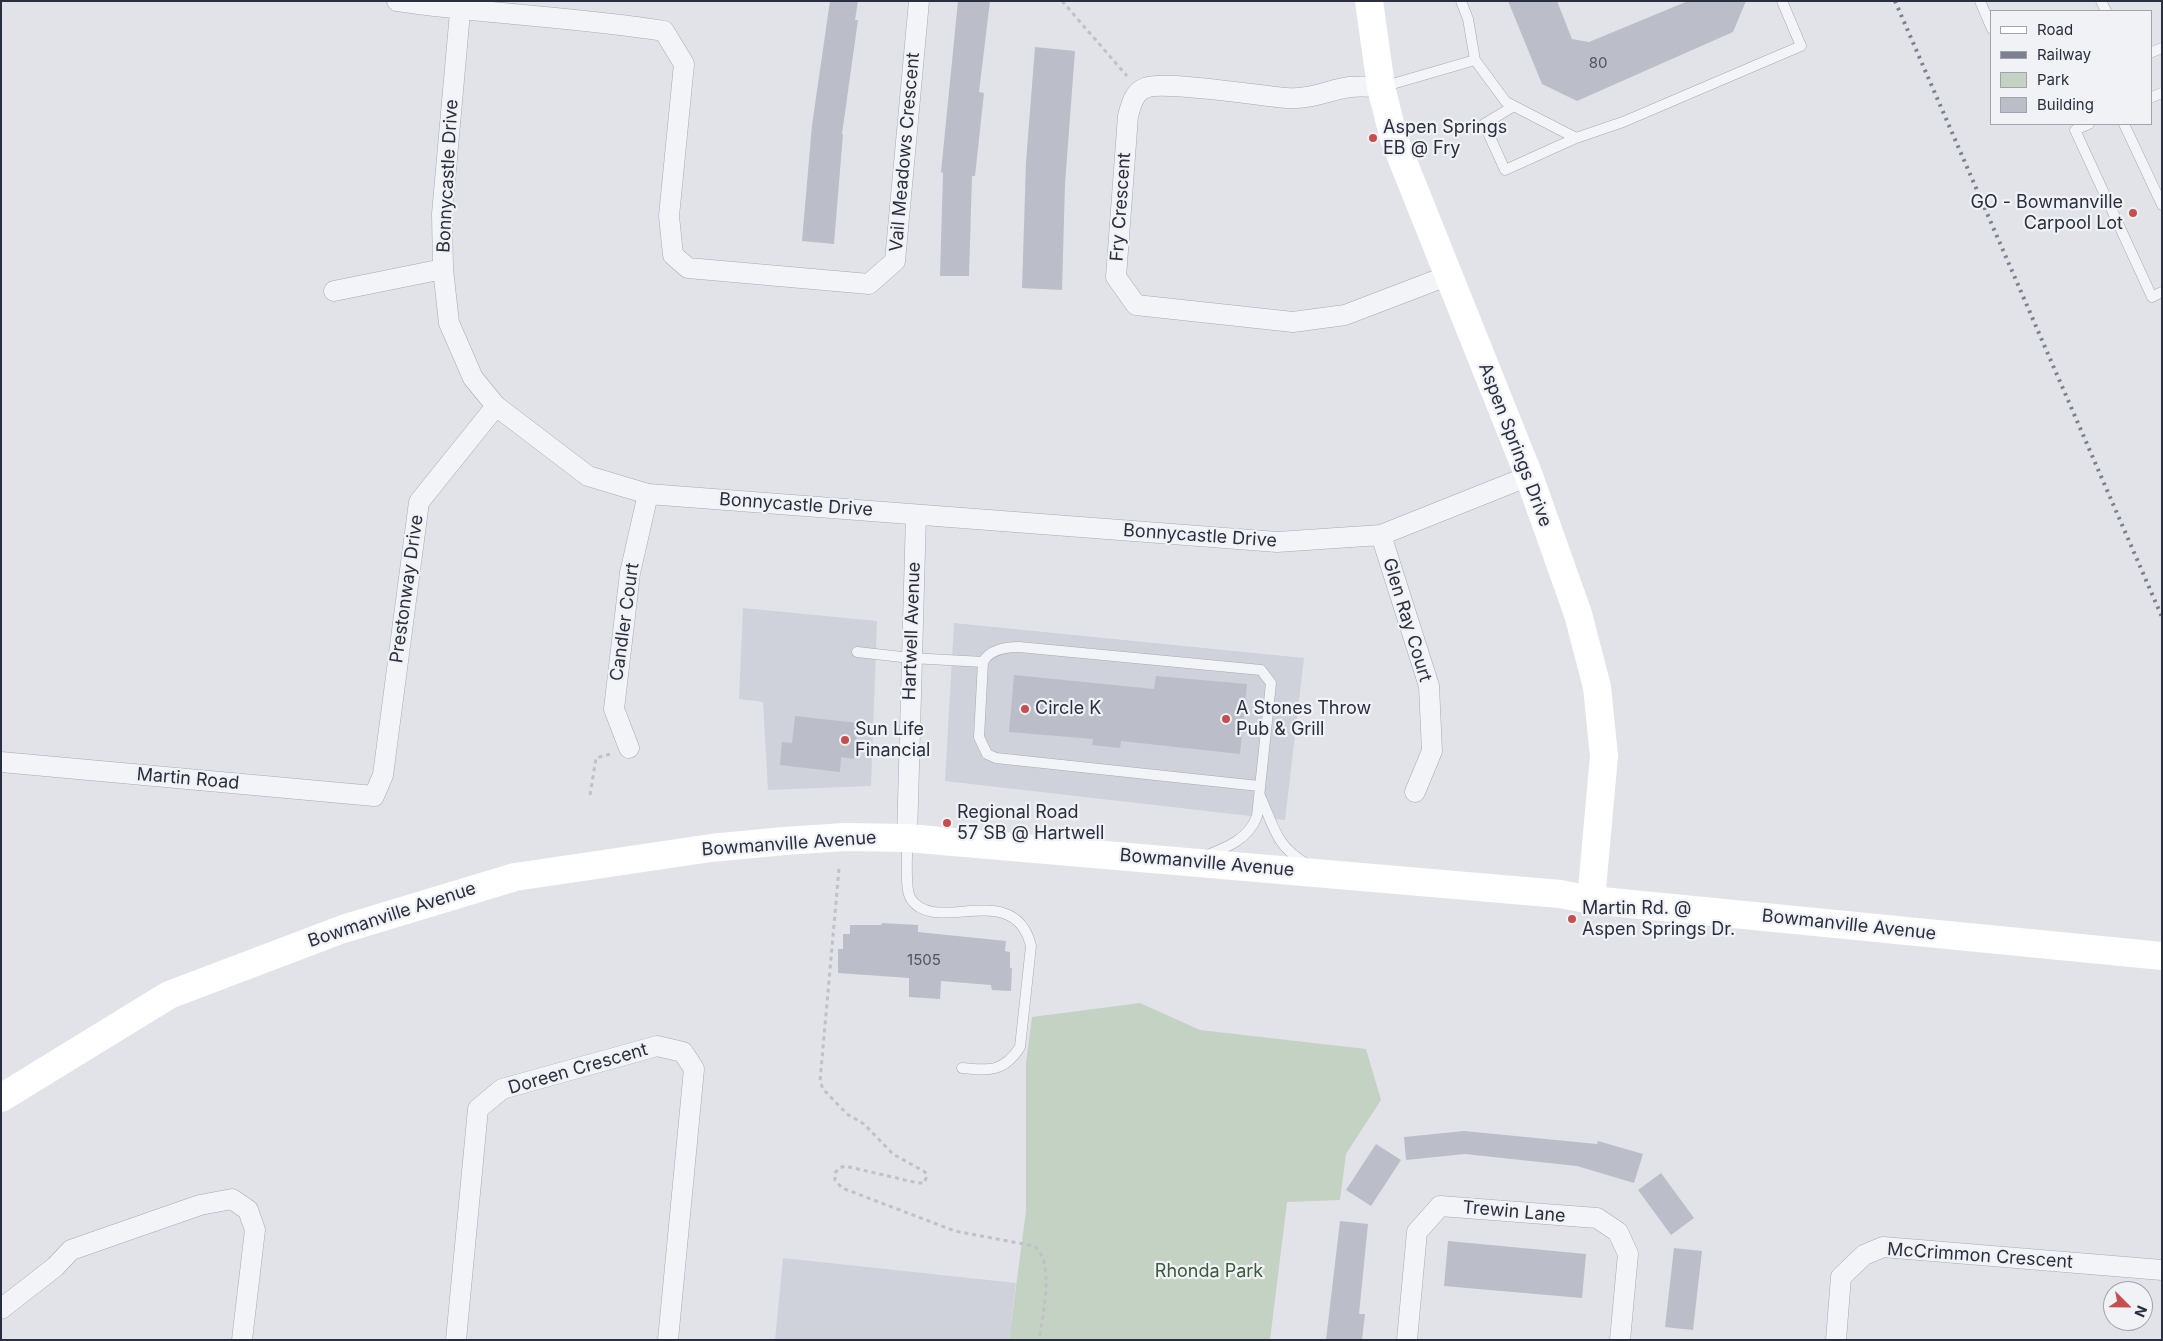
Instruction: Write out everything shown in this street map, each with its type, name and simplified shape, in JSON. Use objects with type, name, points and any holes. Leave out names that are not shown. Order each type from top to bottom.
[{"type":"main road","name":"Aspen Springs Drive","points":[[1368,1],[1381,87],[1394,139],[1447,276],[1529,476],[1578,614],[1597,687],[1604,756],[1591,900]]},
{"type":"main road","name":"Bowmanville Avenue","points":[[1,1098],[169,995],[343,929],[516,877],[711,848],[784,841],[845,837],[907,838],[1190,861],[1560,894],[1591,900],[2162,956]]},
{"type":"street","points":[[397,1],[461,6]]},
{"type":"street","name":"Vail Meadows Crescent","points":[[461,6],[664,31],[684,64],[670,216],[673,255],[688,268],[869,284],[895,261],[919,1]]},
{"type":"street","name":"Bonnycastle Drive","points":[[461,6],[442,214],[443,270],[449,323],[473,378],[496,406],[588,476],[648,494],[1277,542],[1381,535],[1529,476]]},
{"type":"street","name":"Fry Crescent","points":[[1381,87],[1350,88],[1310,98],[1167,86],[1144,88],[1137,94],[1131,104],[1128,116],[1116,277],[1136,305],[1293,322],[1345,315],[1447,276]]},
{"type":"street","points":[[334,291],[443,270]]},
{"type":"street","name":"Prestonway Drive","points":[[374,796],[382,775],[419,502],[496,406]]},
{"type":"street","name":"Candler Court","points":[[630,748],[614,709],[630,573],[648,494]]},
{"type":"street","name":"Hartwell Avenue","points":[[907,838],[910,658],[916,515]]},
{"type":"street","name":"Glen Ray Court","points":[[1381,535],[1429,686],[1432,751],[1414,792]]},
{"type":"street","name":"Martin Road","points":[[1,762],[374,796]]},
{"type":"street","name":"Doreen Crescent","points":[[456,1340],[478,1108],[502,1089],[657,1046],[683,1052],[694,1069],[668,1340]]},
{"type":"street","points":[[1,1309],[55,1267],[71,1250],[200,1205],[232,1199],[248,1210],[255,1230],[242,1340]]},
{"type":"street","name":"Trewin Lane","points":[[1406,1340],[1417,1232],[1440,1206],[1597,1218],[1618,1232],[1628,1254],[1620,1340]]},
{"type":"street","name":"McCrimmon Crescent","points":[[1836,1340],[1841,1277],[1864,1255],[1883,1247],[2162,1270]]},
{"type":"lane","points":[[1460,1],[1468,19],[1475,60],[1506,102],[1576,138]]},
{"type":"lane","points":[[1514,106],[1484,124],[1505,170],[1576,138],[1623,122],[1801,46],[1782,1]]},
{"type":"lane","points":[[1980,1],[1990,24]]},
{"type":"lane","points":[[1381,87],[1475,60]]},
{"type":"lane","points":[[2087,125],[2075,130],[2152,297],[2162,292]]},
{"type":"lane","points":[[2124,125],[2162,205]]},
{"type":"lane","points":[[1190,861],[1219,851],[1250,831],[1257,816],[1270,683],[1261,670],[1019,647],[990,653],[983,662],[979,738],[987,754],[996,758],[1259,790]]},
{"type":"lane","points":[[857,652],[910,658],[983,662]]},
{"type":"lane","points":[[1259,790],[1276,836],[1281,844],[1299,860],[1326,873]]},
{"type":"lane","points":[[907,838],[908,892],[917,906],[932,911],[997,912],[1009,915],[1020,922],[1028,933],[1031,946],[1020,1047],[1013,1058],[1004,1066],[982,1070],[962,1068]]},
{"type":"path","points":[[1062,1],[1127,76]]},
{"type":"path","points":[[590,796],[596,758],[630,748]]},
{"type":"path","points":[[839,869],[820,1081],[823,1089],[841,1109],[864,1124],[893,1154],[925,1172],[927,1176],[924,1183],[918,1183],[845,1166],[839,1168],[834,1173],[835,1180],[842,1188],[850,1192],[937,1226],[956,1232],[1034,1246],[1040,1250],[1046,1272],[1039,1340]]},
{"type":"shaded area","points":[[743,608],[877,621],[871,786],[768,790],[763,702],[739,699]]},
{"type":"shaded area","points":[[954,623],[1304,658],[1285,820],[945,781]]},
{"type":"shaded area","points":[[783,1258],[1016,1283],[1009,1340],[775,1340]]},
{"type":"green space","name":"Rhonda Park","points":[[1140,1003],[1200,1030],[1366,1049],[1381,1100],[1346,1154],[1340,1200],[1287,1202],[1270,1340],[1009,1340],[1026,1211],[1026,1063],[1032,1017]]},
{"type":"building","points":[[830,1],[858,1],[855,20],[858,20],[842,134],[834,244],[802,241],[812,125]]},
{"type":"building","points":[[958,1],[990,1],[979,92],[984,93],[975,176],[972,176],[969,276],[940,276],[943,173],[941,172]]},
{"type":"building","points":[[1508,1],[1557,1],[1572,39],[1589,42],[1688,1],[1746,1],[1733,32],[1577,101],[1542,84]]},
{"type":"building","points":[[1035,47],[1075,51],[1065,184],[1062,290],[1022,288],[1026,162]]},
{"type":"building","points":[[1014,675],[1154,689],[1156,676],[1247,684],[1240,754],[1121,741],[1120,748],[1092,745],[1093,739],[1009,732]]},
{"type":"building","points":[[795,716],[858,723],[854,759],[841,757],[840,772],[780,765],[782,742],[792,743]]},
{"type":"building","points":[[882,923],[918,925],[918,932],[1006,941],[1005,951],[1010,952],[1010,968],[1012,968],[1011,991],[992,990],[991,985],[941,981],[940,999],[909,997],[909,978],[838,973],[838,949],[843,949],[843,934],[850,934],[850,925],[881,925]]},
{"type":"building","points":[[1464,1131],[1597,1144],[1598,1141],[1643,1154],[1634,1183],[1577,1166],[1465,1154],[1406,1160],[1404,1137]]},
{"type":"building","points":[[1376,1144],[1401,1160],[1371,1206],[1346,1190]]},
{"type":"building","points":[[1661,1173],[1694,1218],[1671,1235],[1638,1190]]},
{"type":"building","points":[[1340,1221],[1368,1224],[1359,1314],[1365,1314],[1362,1340],[1326,1340]]},
{"type":"building","points":[[1448,1241],[1586,1254],[1582,1298],[1444,1286]]},
{"type":"building","points":[[1674,1248],[1702,1251],[1693,1330],[1665,1327]]},
{"type":"railway","points":[[1895,1],[2162,617]]},
{"type":"place","name":"Aspen Springs EB @ Fry","points":[[1373,138]]},
{"type":"place","name":"GO - Bowmanville Carpool Lot","points":[[2133,213]]},
{"type":"place","name":"Circle K","points":[[1025,709]]},
{"type":"place","name":"A Stones Throw Pub & Grill","points":[[1226,719]]},
{"type":"place","name":"Sun Life Financial","points":[[845,740]]},
{"type":"place","name":"Regional Road 57 SB @ Hartwell","points":[[947,823]]},
{"type":"place","name":"Martin Rd. @ Aspen Springs Dr.","points":[[1572,919]]}]
